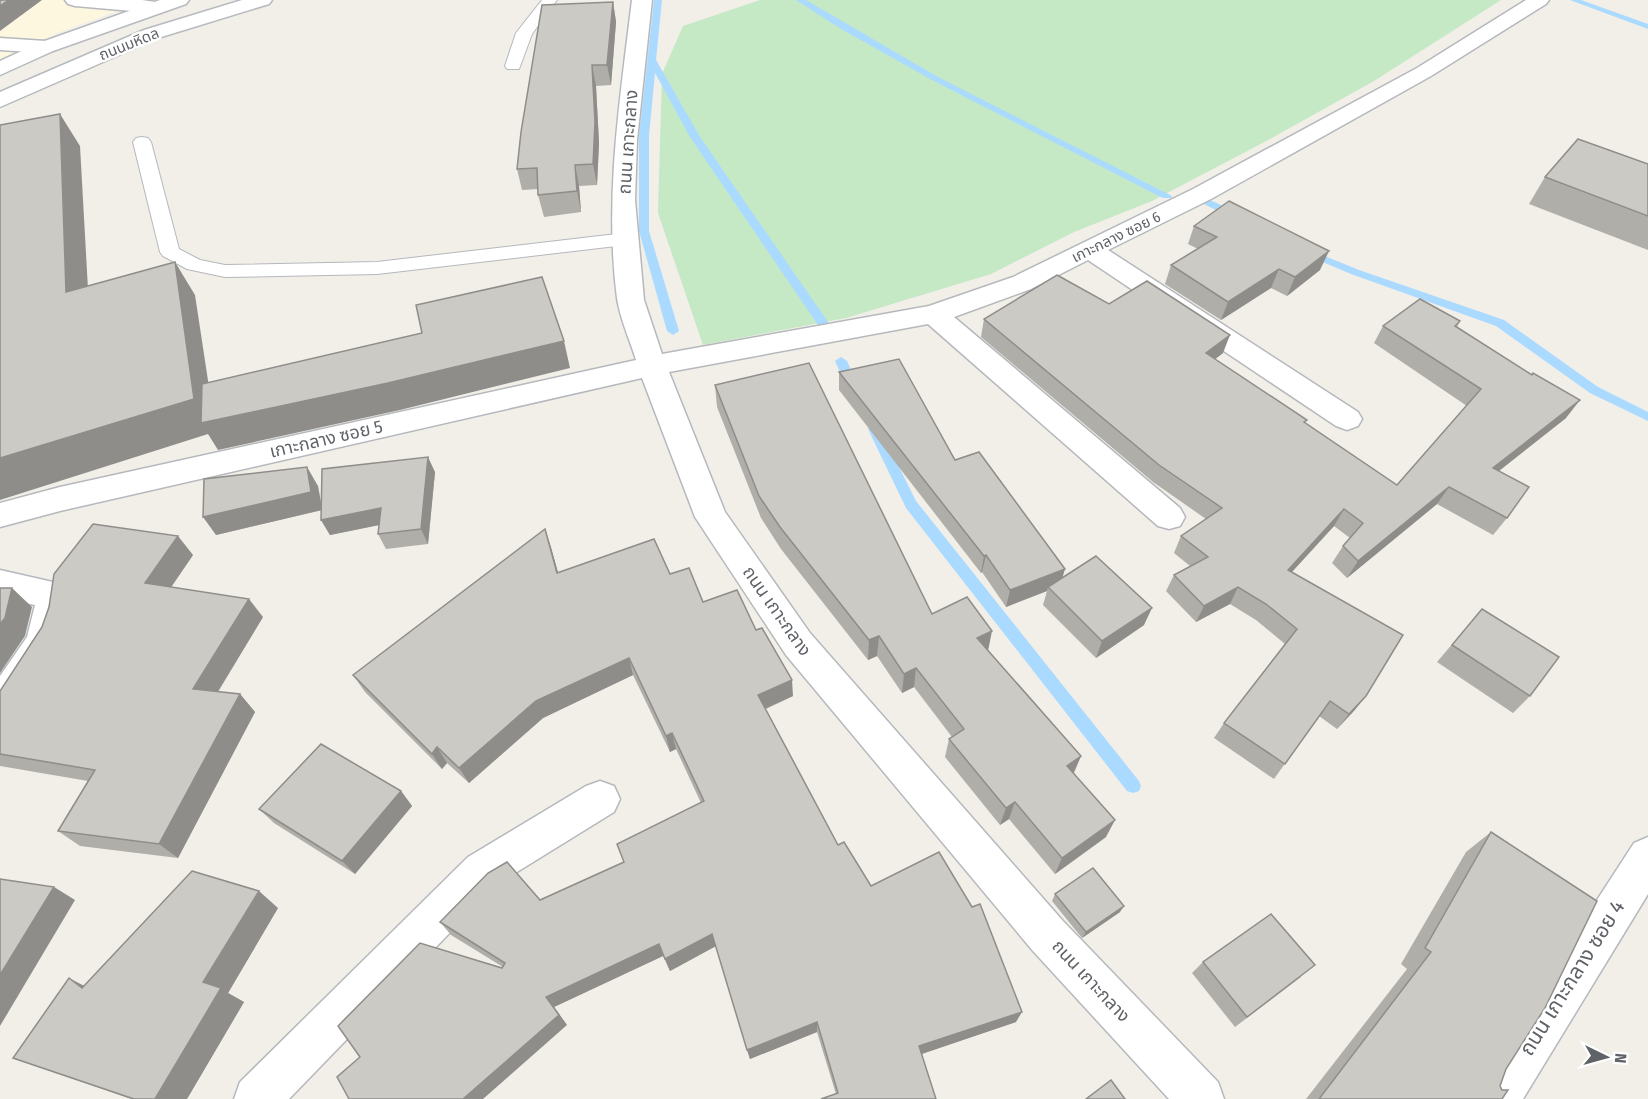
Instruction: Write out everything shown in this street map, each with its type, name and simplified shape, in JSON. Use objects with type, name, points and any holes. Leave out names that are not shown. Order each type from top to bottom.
[{"type":"street","points":[[75,0],[155,7]]},
{"type":"street","name":"ถนนมหิดล","points":[[2,67],[46,47],[179,0]]},
{"type":"street","name":"ถนนมหิดล","points":[[0,100],[151,34],[262,0]]},
{"type":"street","name":"ถนน เกาะกลาง","points":[[642,0],[626,140],[625,238],[631,300],[652,366],[711,517],[798,644],[1048,936],[1201,1099]]},
{"type":"street","name":"เกาะกลาง ซอย 6","points":[[652,366],[934,314],[1022,283],[1202,194],[1424,72],[1539,0]]},
{"type":"street","points":[[0,44],[46,47]]},
{"type":"street","points":[[1089,250],[1347,418]]},
{"type":"street","points":[[934,314],[1169,517]]},
{"type":"street","name":"เกาะกลาง ซอย 5","points":[[0,514],[71,496],[652,366]]},
{"type":"street","points":[[0,584],[54,595],[49,625],[42,644],[0,706]]},
{"type":"street","points":[[257,1099],[482,871],[537,840],[600,799]]},
{"type":"street","name":"ถนน เกาะกลาง ซอย 4","points":[[1496,1099],[1648,857]]},
{"type":"lane","points":[[513,66],[524,33],[550,0]]},
{"type":"lane","points":[[142,142],[170,252],[194,265],[225,271],[377,268],[625,238]]},
{"type":"shaded area","points":[[0,0],[147,0],[60,32],[0,61]]},
{"type":"green space","points":[[760,0],[1501,0],[1374,81],[1270,139],[1152,201],[1074,232],[991,274],[846,318],[703,345],[658,213],[662,74],[683,26]]},
{"type":"building","points":[[0,0],[9,0],[0,6]]},
{"type":"building","points":[[613,2],[607,65],[592,65],[595,122],[593,164],[575,165],[577,191],[538,195],[537,168],[517,169],[542,5]]},
{"type":"building","points":[[60,114],[66,292],[175,262],[194,399],[0,458],[0,125]]},
{"type":"building","points":[[1578,139],[1648,164],[1648,216],[1545,177]]},
{"type":"building","points":[[1229,201],[1329,251],[1295,277],[1279,269],[1228,302],[1171,265],[1217,237],[1194,226]]},
{"type":"building","points":[[1057,275],[1109,304],[1147,281],[1230,335],[1206,353],[1307,420],[1304,422],[1397,485],[1481,389],[1383,326],[1420,299],[1460,321],[1455,326],[1532,375],[1533,373],[1580,400],[1493,468],[1529,487],[1507,518],[1449,487],[1358,561],[1343,546],[1363,523],[1344,509],[1288,570],[1403,635],[1366,696],[1349,714],[1330,701],[1285,764],[1224,723],[1297,629],[1266,604],[1238,587],[1204,606],[1174,575],[1208,557],[1181,536],[1222,508],[1159,465],[984,319]]},
{"type":"building","points":[[542,277],[564,341],[388,383],[201,423],[202,384],[422,333],[416,305]]},
{"type":"building","points":[[899,359],[955,460],[979,452],[1065,569],[1010,590],[986,555],[984,556],[839,372]]},
{"type":"building","points":[[809,363],[932,614],[967,597],[992,631],[977,638],[1081,756],[1067,766],[1115,820],[1062,858],[1015,802],[1006,808],[949,739],[964,729],[916,668],[904,674],[879,636],[869,640],[780,527],[759,496],[715,385]]},
{"type":"building","points":[[428,457],[421,529],[378,534],[381,508],[321,520],[322,469]]},
{"type":"building","points":[[307,467],[311,492],[203,517],[204,479]]},
{"type":"building","points":[[93,524],[178,536],[145,583],[249,599],[193,689],[240,694],[159,844],[58,831],[95,770],[0,754],[0,691],[42,627],[49,607],[54,574]]},
{"type":"building","points":[[545,529],[557,573],[654,539],[670,574],[689,568],[703,602],[737,590],[756,630],[762,628],[792,680],[758,695],[838,845],[844,842],[871,886],[939,852],[972,907],[980,904],[1022,1012],[919,1046],[936,1099],[821,1099],[838,1093],[817,1022],[747,1050],[712,934],[665,959],[659,944],[546,997],[559,1015],[463,1099],[349,1099],[337,1077],[360,1057],[338,1026],[420,943],[502,968],[505,963],[440,922],[488,873],[507,862],[540,900],[624,862],[617,844],[704,801],[672,733],[666,736],[629,658],[536,701],[459,768],[437,747],[432,754],[353,675]]},
{"type":"building","points":[[1096,556],[1152,608],[1102,641],[1048,587]]},
{"type":"building","points":[[0,588],[12,588],[5,618],[0,624]]},
{"type":"building","points":[[1482,609],[1559,657],[1530,696],[1452,645]]},
{"type":"building","points":[[321,744],[401,791],[342,861],[259,809]]},
{"type":"building","points":[[1491,832],[1597,901],[1545,1008],[1506,1069],[1500,1086],[1502,1090],[1508,1090],[1502,1099],[1319,1099],[1431,952],[1425,948]]},
{"type":"building","points":[[1093,868],[1124,906],[1086,932],[1055,894]]},
{"type":"building","points":[[192,871],[259,891],[203,982],[221,988],[155,1099],[134,1099],[13,1058],[69,978],[82,988]]},
{"type":"building","points":[[0,879],[54,887],[0,975]]},
{"type":"building","points":[[1271,914],[1315,965],[1247,1017],[1203,962]]},
{"type":"building","points":[[1111,1080],[1125,1099],[1086,1099]]},
{"type":"waterway","points":[[658,0],[644,136],[644,231],[673,331]]},
{"type":"waterway","points":[[800,0],[935,79],[1167,196]]},
{"type":"waterway","points":[[1574,0],[1648,27]]},
{"type":"waterway","points":[[652,60],[695,137],[824,325]]},
{"type":"waterway","points":[[1208,202],[1236,216]]},
{"type":"waterway","points":[[1310,253],[1355,272],[1500,323],[1594,390],[1648,417]]},
{"type":"waterway","points":[[841,361],[852,385]]},
{"type":"waterway","points":[[874,429],[911,504],[1133,786]]}]
